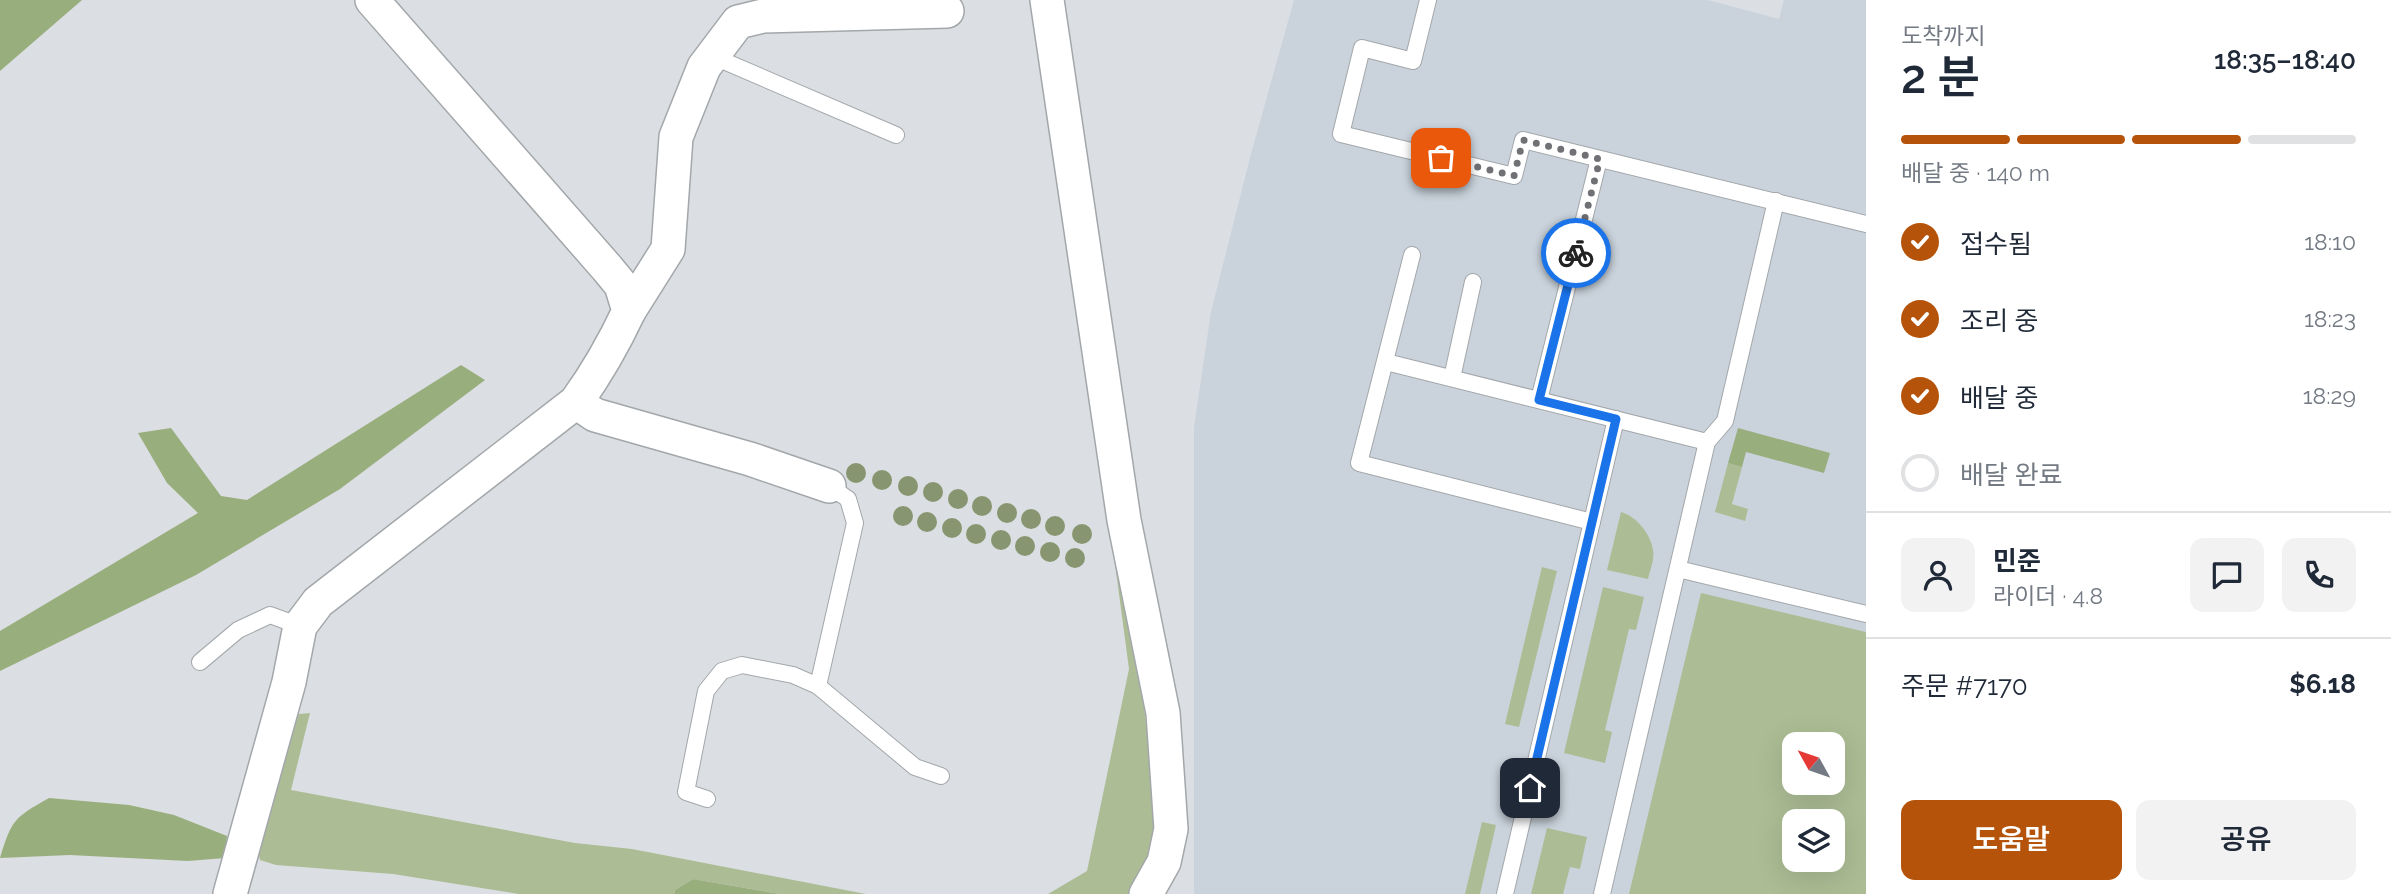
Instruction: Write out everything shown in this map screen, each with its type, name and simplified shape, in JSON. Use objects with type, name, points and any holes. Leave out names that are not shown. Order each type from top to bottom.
[{"type":"street","points":[[372,0],[607,268],[621,285],[629,311]]},
{"type":"street","points":[[1047,0],[1124,520],[1163,713],[1171,829],[1164,862],[1146,894]]},
{"type":"street","points":[[230,894],[289,682],[300,626],[318,603],[576,402],[600,367],[629,311],[668,249],[676,137],[704,66],[738,22],[763,16],[947,11]]},
{"type":"street","points":[[576,402],[595,415],[750,459],[830,486]]},
{"type":"lane","points":[[1428,0],[1413,61],[1362,48],[1340,134],[1514,176],[1523,140],[1866,224]]},
{"type":"lane","points":[[712,56],[896,135]]},
{"type":"lane","points":[[1539,400],[1600,159]]},
{"type":"lane","points":[[1602,894],[1707,442],[1725,421],[1776,201]]},
{"type":"lane","points":[[1412,256],[1359,463],[1592,522]]},
{"type":"lane","points":[[1452,378],[1473,282]]},
{"type":"lane","points":[[1386,362],[1707,442]]},
{"type":"lane","points":[[1505,894],[1616,419]]},
{"type":"lane","points":[[818,686],[855,523],[848,499],[830,486]]},
{"type":"lane","points":[[1678,569],[1866,614]]},
{"type":"lane","points":[[200,662],[238,630],[270,615],[300,626]]},
{"type":"lane","points":[[707,799],[686,792],[706,691],[722,671],[742,666],[793,675],[818,686],[915,766],[941,776]]},
{"type":"shaded area","points":[[1294,0],[1708,0],[1779,19],[1784,0],[1866,0],[1866,894],[1194,894],[1194,427],[1211,312]]},
{"type":"green space","points":[[0,0],[82,0],[0,71]]},
{"type":"green space","points":[[461,365],[485,380],[340,489],[196,575],[0,671],[0,631],[198,513],[167,483],[138,433],[171,428],[221,496],[247,500]]},
{"type":"green space","points":[[1738,428],[1830,453],[1824,473],[1746,452],[1742,467],[1728,463]]},
{"type":"green space","points":[[1728,463],[1742,467],[1732,504],[1748,509],[1745,521],[1715,512]]},
{"type":"green space","points":[[1621,512],[1637,522],[1649,538],[1653,557],[1648,579],[1607,570]]},
{"type":"green space","points":[[1110,526],[1139,666],[1157,812],[1153,840],[1145,867],[1130,894],[1048,894],[1087,871],[1129,669]]},
{"type":"green space","points":[[1542,567],[1557,571],[1519,727],[1505,724]]},
{"type":"green space","points":[[1603,587],[1644,597],[1636,630],[1629,629],[1605,730],[1612,732],[1605,763],[1564,753]]},
{"type":"green space","points":[[1701,593],[1866,632],[1866,894],[1629,894]]},
{"type":"green space","points":[[310,713],[291,790],[575,843],[632,849],[866,894],[780,894],[693,879],[675,890],[674,894],[519,894],[393,874],[276,865],[260,860],[256,842],[291,720],[299,714]]},
{"type":"green space","points":[[49,798],[129,805],[174,815],[227,836],[225,858],[188,861],[70,855],[0,858],[16,821],[28,810]]},
{"type":"green space","points":[[1482,822],[1496,825],[1480,894],[1465,894]]},
{"type":"green space","points":[[1547,828],[1587,837],[1580,869],[1570,867],[1563,894],[1531,894]]},
{"type":"green space","points":[[693,879],[780,894],[674,894],[675,890]]},
{"type":"way so far","points":[[1441,158],[1514,176],[1523,140],[1600,159],[1576,253]]},
{"type":"route","points":[[1530,788],[1616,419],[1539,400],[1576,253]]}]
